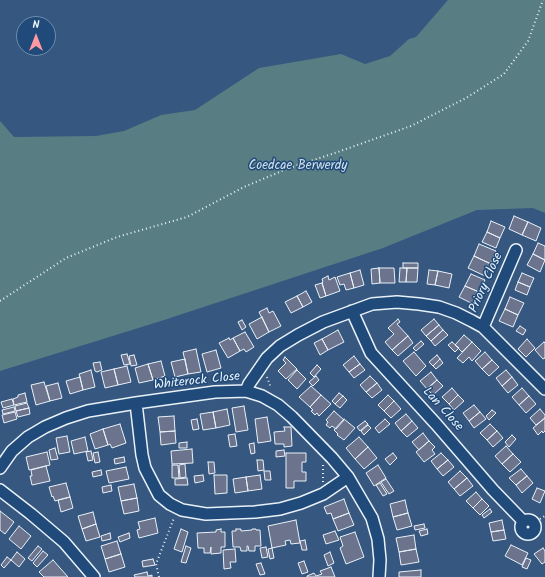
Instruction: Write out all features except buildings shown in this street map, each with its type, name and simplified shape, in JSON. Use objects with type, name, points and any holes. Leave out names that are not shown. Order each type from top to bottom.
[{"type":"street","name":"Priory Close","points":[[483,327],[516,250]]},
{"type":"street","points":[[246,391],[262,365],[280,346],[298,335],[323,322],[372,304],[397,302],[439,307],[456,313],[483,327],[544,386]]},
{"type":"street","name":"Lan Close","points":[[352,311],[371,353],[436,424],[493,490],[528,522]]},
{"type":"street","name":"Whiterock Close","points":[[0,468],[12,451],[28,437],[45,427],[88,411],[215,392],[246,391],[262,396],[278,405],[292,417],[348,477],[372,518],[378,539],[380,560],[379,577]]},
{"type":"street","points":[[136,403],[145,468],[159,495],[170,504],[178,508],[206,514],[255,512],[280,509],[301,504],[322,495],[348,477]]},
{"type":"street","points":[[0,490],[64,542],[94,577]]},
{"type":"path","points":[[0,301],[66,258],[117,237],[187,217],[244,187],[290,168],[411,126],[466,98],[504,74],[528,41],[543,0]]},
{"type":"path","points":[[262,365],[272,390],[270,401]]},
{"type":"path","points":[[322,495],[323,449]]},
{"type":"path","points":[[159,577],[156,564],[178,508]]},
{"type":"path","points":[[528,522],[545,516]]},
{"type":"green space","name":"Coedcae Berwerdy","points":[[448,0],[545,0],[545,213],[533,208],[477,210],[383,248],[161,321],[0,371],[0,121],[14,137],[96,136],[124,131],[161,115],[195,110],[259,68],[341,54],[365,64],[390,56],[409,39],[416,37]]}]
